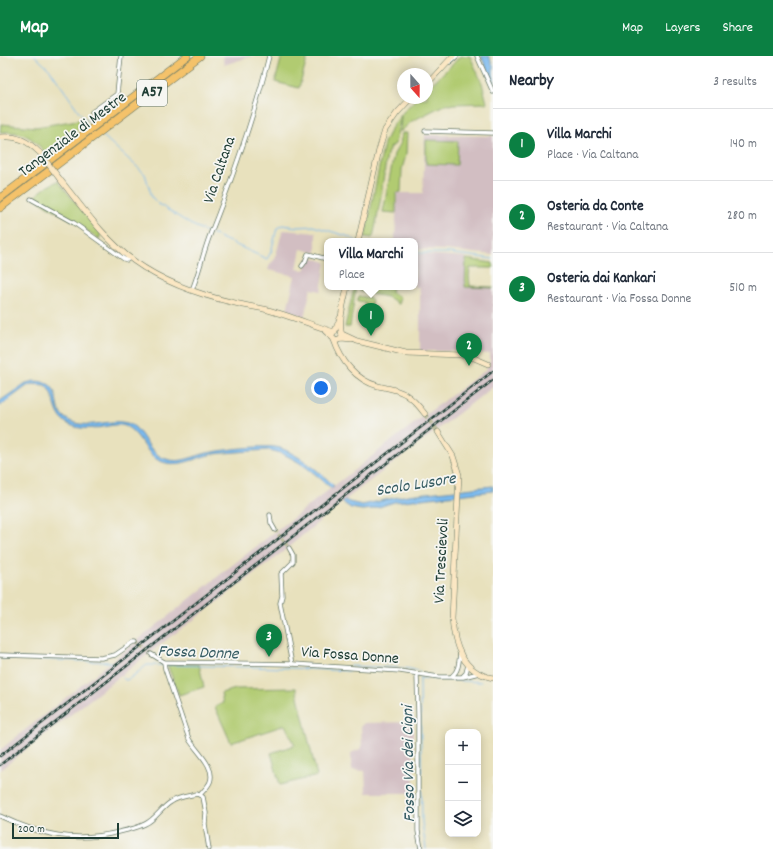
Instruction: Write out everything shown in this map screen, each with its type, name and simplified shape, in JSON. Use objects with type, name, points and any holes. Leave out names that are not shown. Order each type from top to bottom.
[{"type":"highway","name":"Tangenziale di Mestre","points":[[0,198],[187,56]]},
{"type":"highway","name":"Tangenziale di Mestre","points":[[0,208],[200,56]]},
{"type":"main road","points":[[433,78],[453,56]]},
{"type":"main road","points":[[358,238],[385,130],[405,104]]},
{"type":"main road","points":[[0,137],[16,137],[24,140],[40,153],[92,220],[130,258],[157,276],[192,290],[235,303],[273,311],[320,328],[337,336],[406,353],[469,356],[488,364]]},
{"type":"main road","points":[[346,290],[337,336],[341,354],[349,367],[356,375],[372,384],[396,390],[404,394],[415,402],[425,414]]},
{"type":"main road","name":"Via Trescievoli","points":[[438,432],[453,456],[458,470],[452,618],[454,638],[460,653],[468,665],[479,673],[493,678]]},
{"type":"street","points":[[92,112],[117,94],[121,56]]},
{"type":"street","name":"Via Caltana","points":[[192,290],[239,158],[269,56]]},
{"type":"street","points":[[447,64],[457,56]]},
{"type":"street","points":[[476,56],[493,92]]},
{"type":"street","points":[[425,131],[493,133]]},
{"type":"street","points":[[31,199],[67,218],[122,258],[127,260],[130,258]]},
{"type":"street","points":[[302,266],[308,254],[324,258]]},
{"type":"street","points":[[270,516],[271,523],[275,530]]},
{"type":"street","points":[[289,548],[293,554],[293,562],[281,574],[282,596],[280,603],[292,664]]},
{"type":"street","points":[[0,655],[101,658],[115,655],[134,642],[137,642]]},
{"type":"street","points":[[452,676],[457,670],[460,653]]},
{"type":"street","points":[[152,654],[164,663],[189,738],[210,769],[210,782],[200,795]]},
{"type":"street","name":"Via Fossa Donne","points":[[164,663],[292,664],[400,671],[439,677],[463,677],[479,673]]},
{"type":"street","points":[[457,670],[468,665]]},
{"type":"street","points":[[463,677],[466,673],[468,665]]},
{"type":"street","points":[[417,674],[418,831],[421,849]]},
{"type":"street","points":[[0,816],[47,834],[75,837],[95,836],[141,826],[153,820],[170,802],[197,794],[203,797],[206,808],[209,849]]},
{"type":"shaded area","points":[[224,56],[252,56],[224,65]]},
{"type":"shaded area","points":[[425,135],[493,136],[493,255],[446,250],[418,249],[418,238],[395,238],[397,193],[423,193]]},
{"type":"shaded area","points":[[284,230],[316,233],[316,253],[301,249],[297,269],[305,270],[308,258],[311,257],[324,261],[324,274],[321,291],[311,289],[304,317],[287,310],[295,276],[268,270],[270,264],[275,259],[282,232]]},
{"type":"shaded area","points":[[418,254],[466,257],[465,287],[493,288],[493,387],[345,500],[274,559],[170,637],[0,770],[0,750],[226,570],[421,418],[487,369],[486,365],[490,362],[490,354],[456,351],[420,351]]},
{"type":"shaded area","points":[[413,722],[414,793],[366,793],[365,771],[352,770],[351,753],[362,748],[361,726],[364,723]]},
{"type":"green space","points":[[282,56],[308,56],[299,88],[275,82]]},
{"type":"green space","points":[[460,56],[470,56],[482,83],[487,103],[449,105],[448,103],[412,121],[400,132],[401,116],[395,144],[390,148],[387,154],[374,233],[372,238],[365,237],[384,143],[387,136],[394,124],[411,104],[433,104],[433,82]]},
{"type":"green space","points":[[84,119],[86,122],[46,154],[37,143],[27,136],[15,133],[0,132],[1,124],[36,127]]},
{"type":"green space","points":[[402,133],[407,133],[406,155],[402,169],[401,192],[396,193],[396,213],[383,212],[394,154],[400,144]]},
{"type":"green space","points":[[426,140],[458,141],[457,165],[426,164]]},
{"type":"green space","points":[[58,181],[101,234],[99,239],[72,220],[42,203],[36,197],[36,195],[48,186]]},
{"type":"green space","points":[[466,259],[493,263],[493,268],[470,268],[469,276],[470,286],[493,288],[465,287]]},
{"type":"green space","points":[[356,290],[350,327],[345,327],[353,292]]},
{"type":"green space","points":[[391,290],[391,292],[400,297],[398,305],[395,301],[387,297],[360,291]]},
{"type":"green space","points":[[359,296],[370,298],[372,300],[366,322],[362,321],[365,302],[357,301]]},
{"type":"green space","points":[[167,664],[199,664],[204,687],[179,695]]},
{"type":"green space","points":[[296,688],[317,776],[280,785],[271,753],[295,745],[285,725],[231,743],[215,707],[223,703],[221,693],[236,689]]},
{"type":"water","points":[[481,56],[489,56],[493,66],[493,83]]},
{"type":"water","points":[[34,381],[44,382],[50,385],[56,395],[60,413],[65,418],[80,424],[120,422],[132,425],[159,456],[166,459],[176,461],[223,450],[274,447],[280,448],[301,459],[323,475],[334,486],[331,488],[318,476],[295,460],[278,452],[269,450],[214,454],[186,462],[173,464],[165,463],[153,457],[132,430],[127,427],[116,425],[98,428],[83,428],[69,425],[58,414],[51,393],[45,385],[32,384],[27,386],[0,406],[0,401],[26,383]]},
{"type":"water","points":[[493,486],[493,491],[394,502],[373,509],[362,510],[351,508],[342,502],[345,500],[362,505],[408,495]]},
{"type":"waterway","points":[[35,56],[50,70],[80,113],[91,124]]},
{"type":"waterway","points":[[102,135],[145,174],[152,197],[157,203],[190,224],[209,233]]},
{"type":"waterway","points":[[212,234],[267,259],[271,252],[277,228],[282,225],[298,227],[313,226],[351,238]]},
{"type":"waterway","points":[[418,253],[449,253],[493,259]]},
{"type":"waterway","name":"Fossa Donne","points":[[0,658],[110,662],[111,664]]},
{"type":"waterway","name":"Fossa Donne","points":[[123,678],[125,680],[129,679],[147,665],[163,665]]},
{"type":"waterway","name":"Fossa Donne","points":[[166,665],[349,671]]},
{"type":"waterway","name":"Fosso Via dei Cigni","points":[[350,666],[405,668],[420,671],[420,673]]},
{"type":"waterway","name":"Fosso Via dei Cigni","points":[[420,678],[422,822],[426,849]]},
{"type":"waterway","points":[[420,678],[481,682]]},
{"type":"tunnel","points":[[425,414],[438,432]]},
{"type":"tunnel","points":[[275,530],[289,548]]},
{"type":"tunnel","points":[[137,642],[151,654]]},
{"type":"railway","points":[[0,756],[493,371]]},
{"type":"railway","points":[[0,765],[493,380]]},
{"type":"place","name":"Villa Marchi","points":[[371,336]]},
{"type":"place","name":"Osteria da Conte","points":[[469,366]]},
{"type":"place","name":"Osteria dai Kankari","points":[[269,657]]},
{"type":"water label","name":"Scolo Lusore","points":[[416,486]]}]
